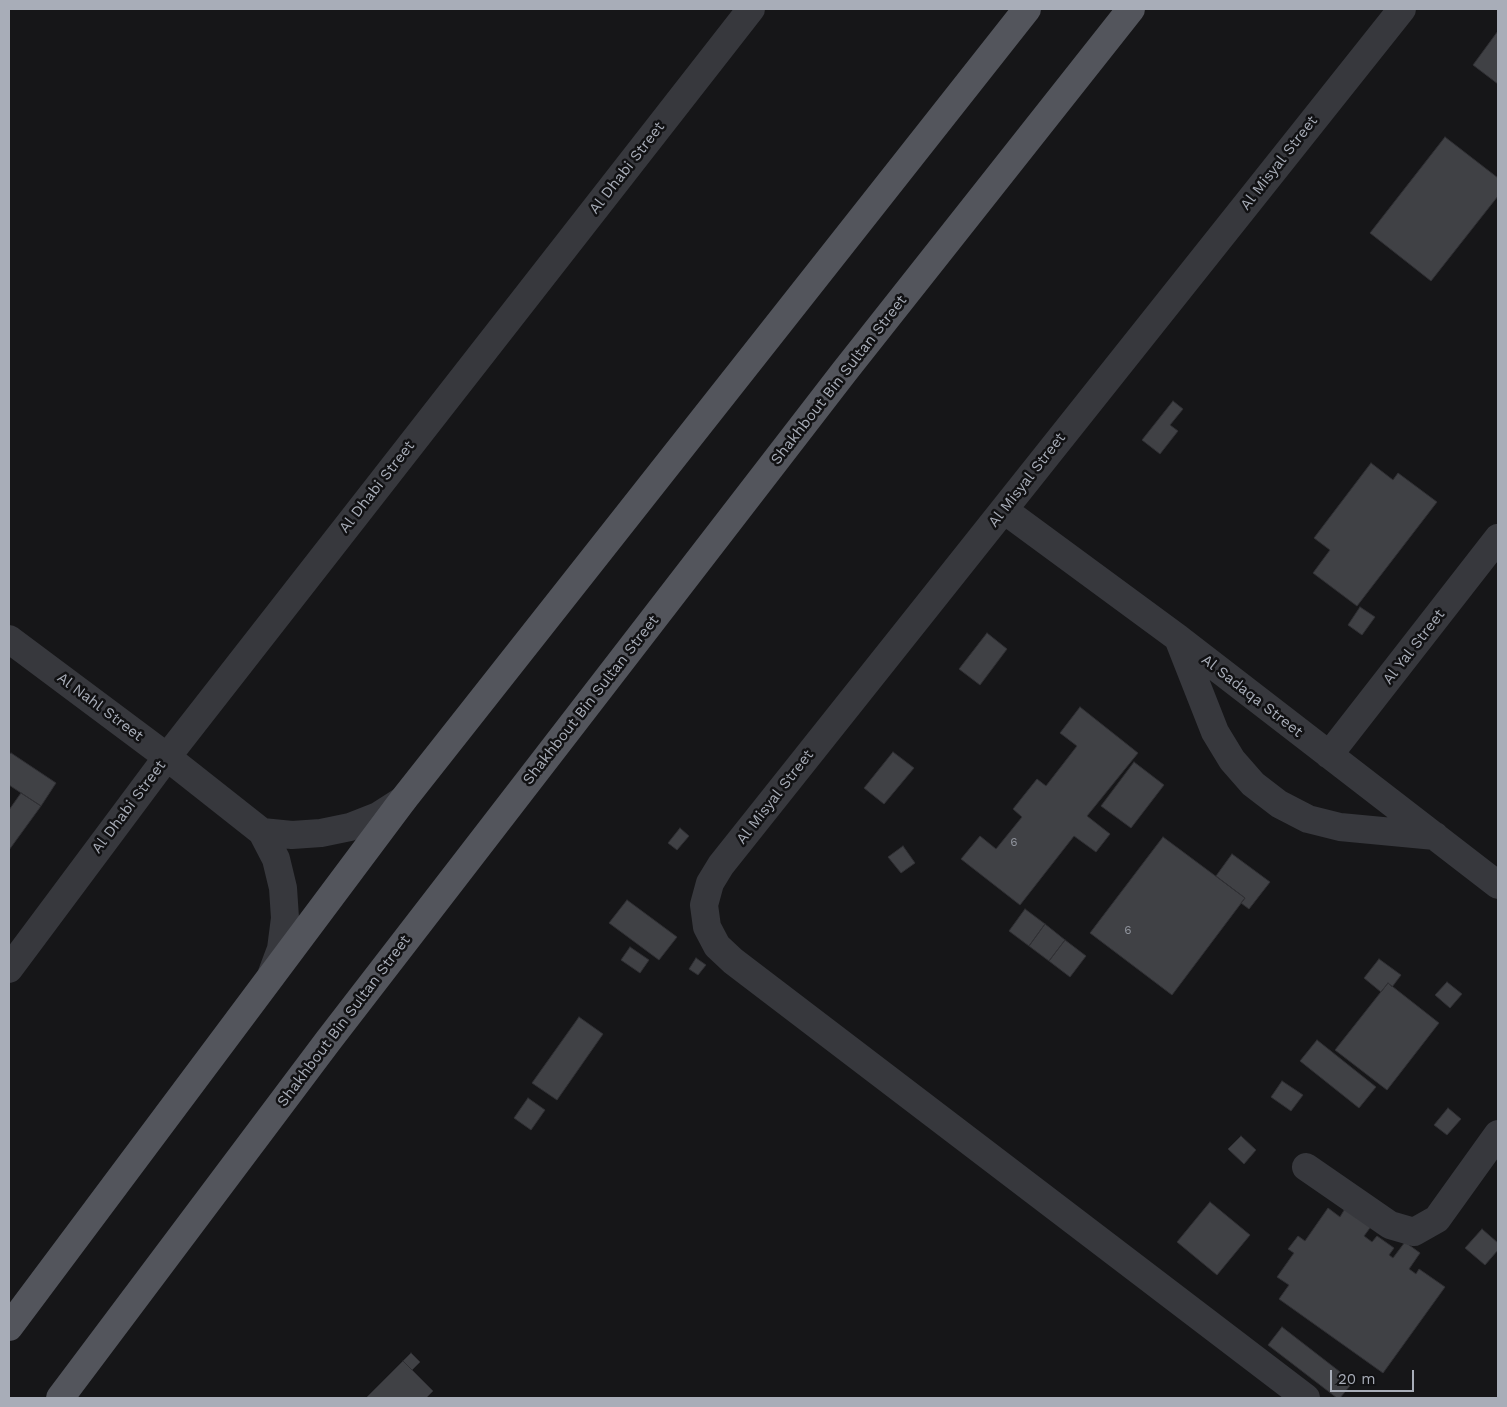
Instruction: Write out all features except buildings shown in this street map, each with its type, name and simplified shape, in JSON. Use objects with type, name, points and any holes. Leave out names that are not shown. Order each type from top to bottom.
[{"type":"main road","points":[[9,1327],[403,800],[1027,9]]},
{"type":"main road","name":"Shakhbout Bin Sultan Street","points":[[60,1398],[395,954],[844,372],[1131,9]]},
{"type":"street","name":"Al Dhabi Street","points":[[9,969],[167,757],[751,9]]},
{"type":"street","name":"Al Misyal Street","points":[[1306,1398],[733,961],[717,946],[707,926],[704,905],[710,883],[721,865],[1402,9]]},
{"type":"street","name":"Al Sadaqa Street","points":[[1004,510],[1178,638],[1498,885]]},
{"type":"street","name":"Al Yal Street","points":[[1329,755],[1498,538]]},
{"type":"street","points":[[1178,638],[1215,732],[1232,760],[1253,784],[1279,804],[1308,819],[1340,827],[1435,836]]},
{"type":"street","name":"Al Nahl Street","points":[[9,639],[167,757],[262,832],[278,866],[283,888],[285,918],[281,948],[271,977]]},
{"type":"street","points":[[262,832],[292,835],[321,834],[350,827],[378,816],[403,800]]},
{"type":"street","points":[[1306,1167],[1390,1225],[1414,1232],[1437,1219],[1498,1134]]}]
